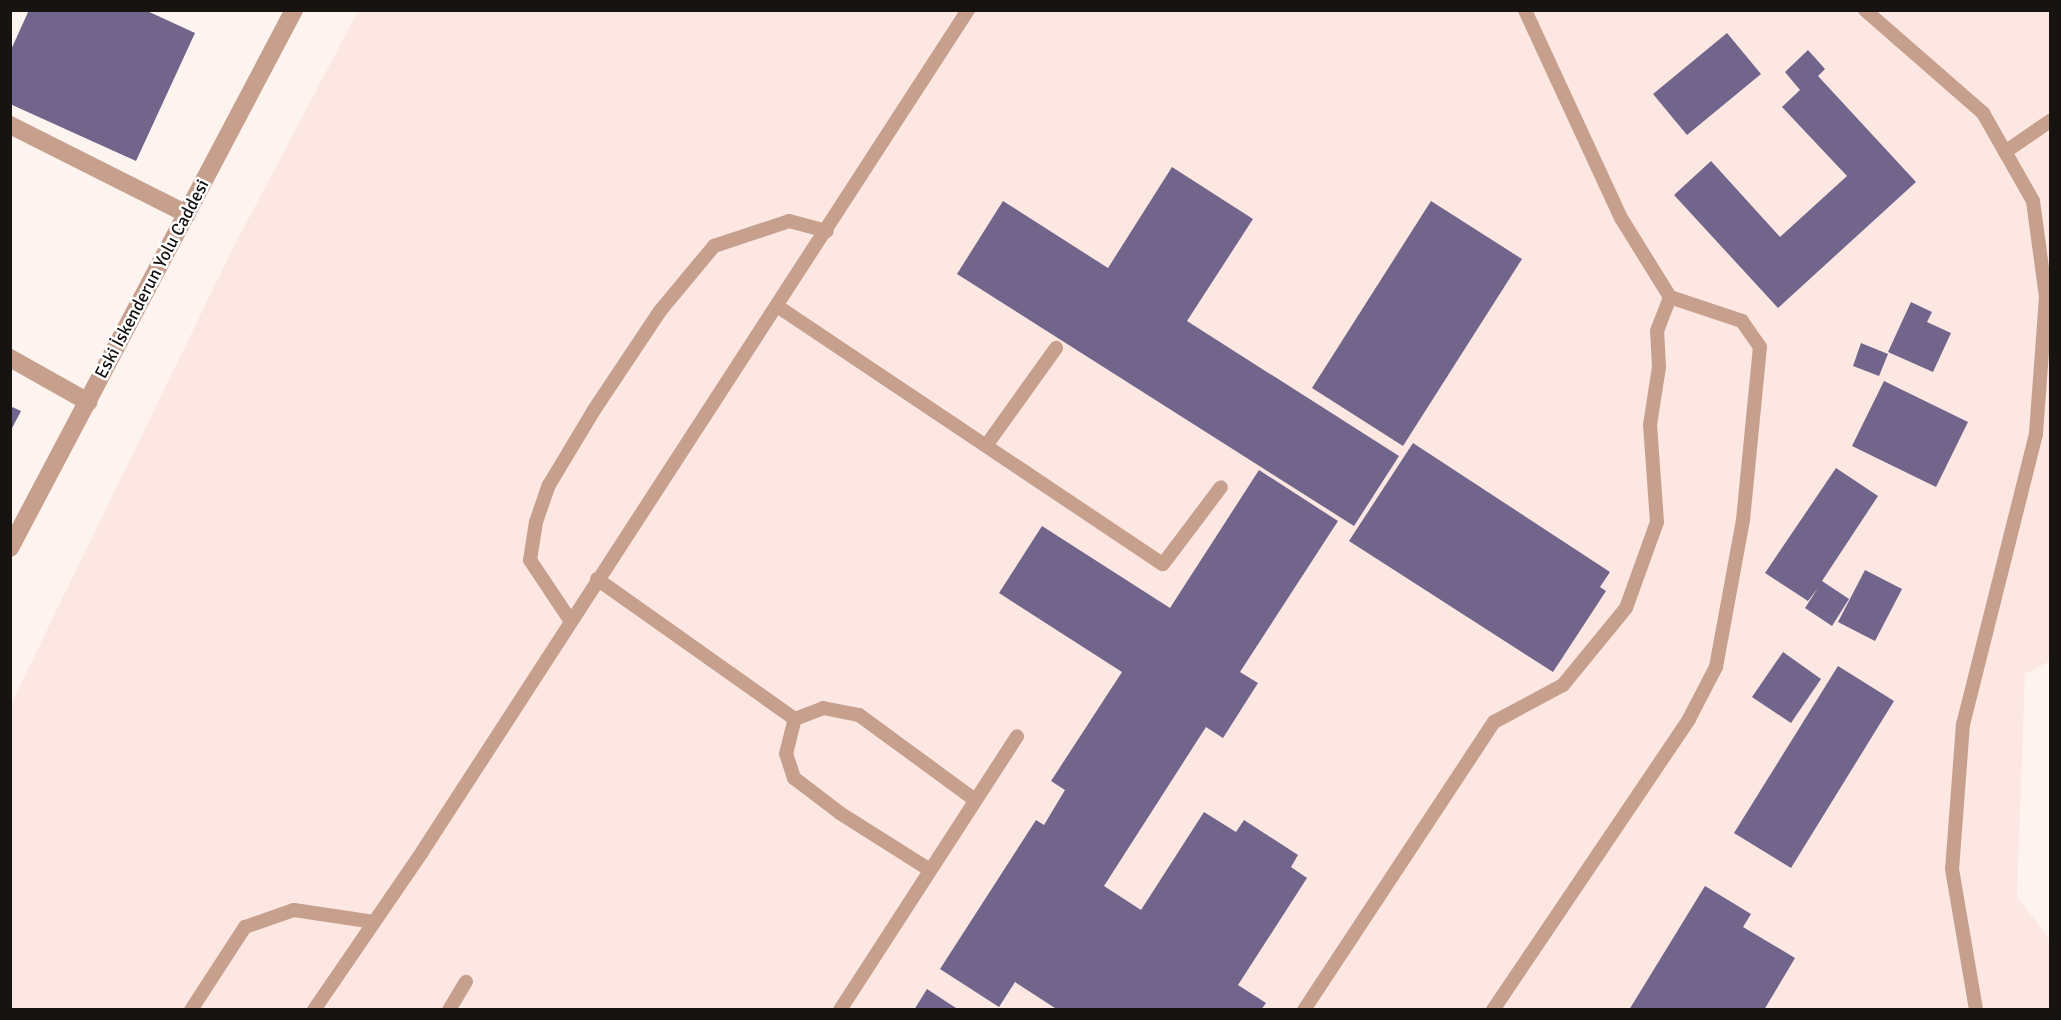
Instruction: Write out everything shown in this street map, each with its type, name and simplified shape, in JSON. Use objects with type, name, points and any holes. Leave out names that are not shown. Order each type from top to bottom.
[{"type":"street","name":"Eski İskenderun Yolu Caddesi","points":[[10,548],[294,10]]},
{"type":"street","points":[[10,125],[187,214]]},
{"type":"street","points":[[10,358],[88,402]]},
{"type":"lane","points":[[314,1010],[777,306],[968,10]]},
{"type":"lane","points":[[1493,1010],[1689,718],[1716,667],[1743,520],[1760,347],[1742,321],[1670,297],[1621,219],[1525,10]]},
{"type":"lane","points":[[1865,10],[1983,113],[2033,201],[2046,297],[2036,434],[1963,724],[1952,868],[1976,1010]]},
{"type":"lane","points":[[2005,152],[2050,121]]},
{"type":"lane","points":[[570,620],[530,560],[536,522],[549,485],[594,410],[660,310],[714,246],[789,221],[826,231]]},
{"type":"lane","points":[[1304,1010],[1494,722],[1563,685],[1626,608],[1657,522],[1650,425],[1659,367],[1657,331],[1670,297]]},
{"type":"lane","points":[[777,306],[988,443],[1163,564],[1221,487]]},
{"type":"lane","points":[[988,443],[1056,348]]},
{"type":"lane","points":[[597,579],[795,719]]},
{"type":"lane","points":[[795,719],[823,708],[859,715],[975,800]]},
{"type":"lane","points":[[795,719],[786,754],[794,778],[840,813],[930,870]]},
{"type":"lane","points":[[840,1010],[1017,736]]},
{"type":"lane","points":[[191,1010],[245,927],[294,910],[374,922]]},
{"type":"lane","points":[[449,1010],[466,982]]},
{"type":"shaded area","points":[[358,11],[2050,11],[2050,661],[2025,674],[2017,896],[2050,940],[2050,1009],[11,1009],[10,706],[233,248]]},
{"type":"building","points":[[29,10],[145,10],[195,33],[136,161],[10,104],[10,52]]},
{"type":"building","points":[[1727,33],[1761,74],[1687,135],[1653,94]]},
{"type":"building","points":[[1808,50],[1825,69],[1818,76],[1916,182],[1778,308],[1674,195],[1711,161],[1780,237],[1847,176],[1782,107],[1800,90],[1785,72]]},
{"type":"building","points":[[1172,167],[1253,219],[1187,321],[1399,456],[1354,526],[957,274],[1003,201],[1108,268]]},
{"type":"building","points":[[1431,201],[1522,259],[1403,446],[1312,388]]},
{"type":"building","points":[[1911,302],[1932,312],[1927,322],[1951,333],[1933,372],[1888,352]]},
{"type":"building","points":[[1861,343],[1888,354],[1879,376],[1853,366]]},
{"type":"building","points":[[1884,381],[1968,422],[1936,487],[1852,446]]},
{"type":"building","points":[[10,406],[21,411],[10,432]]},
{"type":"building","points":[[1413,443],[1610,572],[1600,587],[1606,591],[1553,672],[1349,541]]},
{"type":"building","points":[[1836,468],[1878,496],[1822,581],[1849,599],[1832,626],[1805,608],[1818,588],[1808,601],[1765,573]]},
{"type":"building","points":[[1259,470],[1338,521],[1240,672],[1258,683],[1223,738],[1206,727],[1104,886],[1141,910],[1204,812],[1236,832],[1244,820],[1298,855],[1291,867],[1307,878],[1238,985],[1266,1003],[1261,1010],[1058,1010],[1015,982],[999,1007],[940,969],[1036,820],[1044,825],[1065,790],[1051,781],[1122,672],[999,593],[1042,526],[1170,608]]},
{"type":"building","points":[[1865,570],[1902,589],[1875,641],[1838,622]]},
{"type":"building","points":[[1783,652],[1821,679],[1791,723],[1752,697]]},
{"type":"building","points":[[1838,666],[1894,701],[1791,868],[1734,833]]},
{"type":"building","points":[[1705,886],[1751,914],[1743,927],[1795,958],[1764,1010],[1629,1010]]},
{"type":"building","points":[[927,989],[959,1010],[914,1010]]}]
